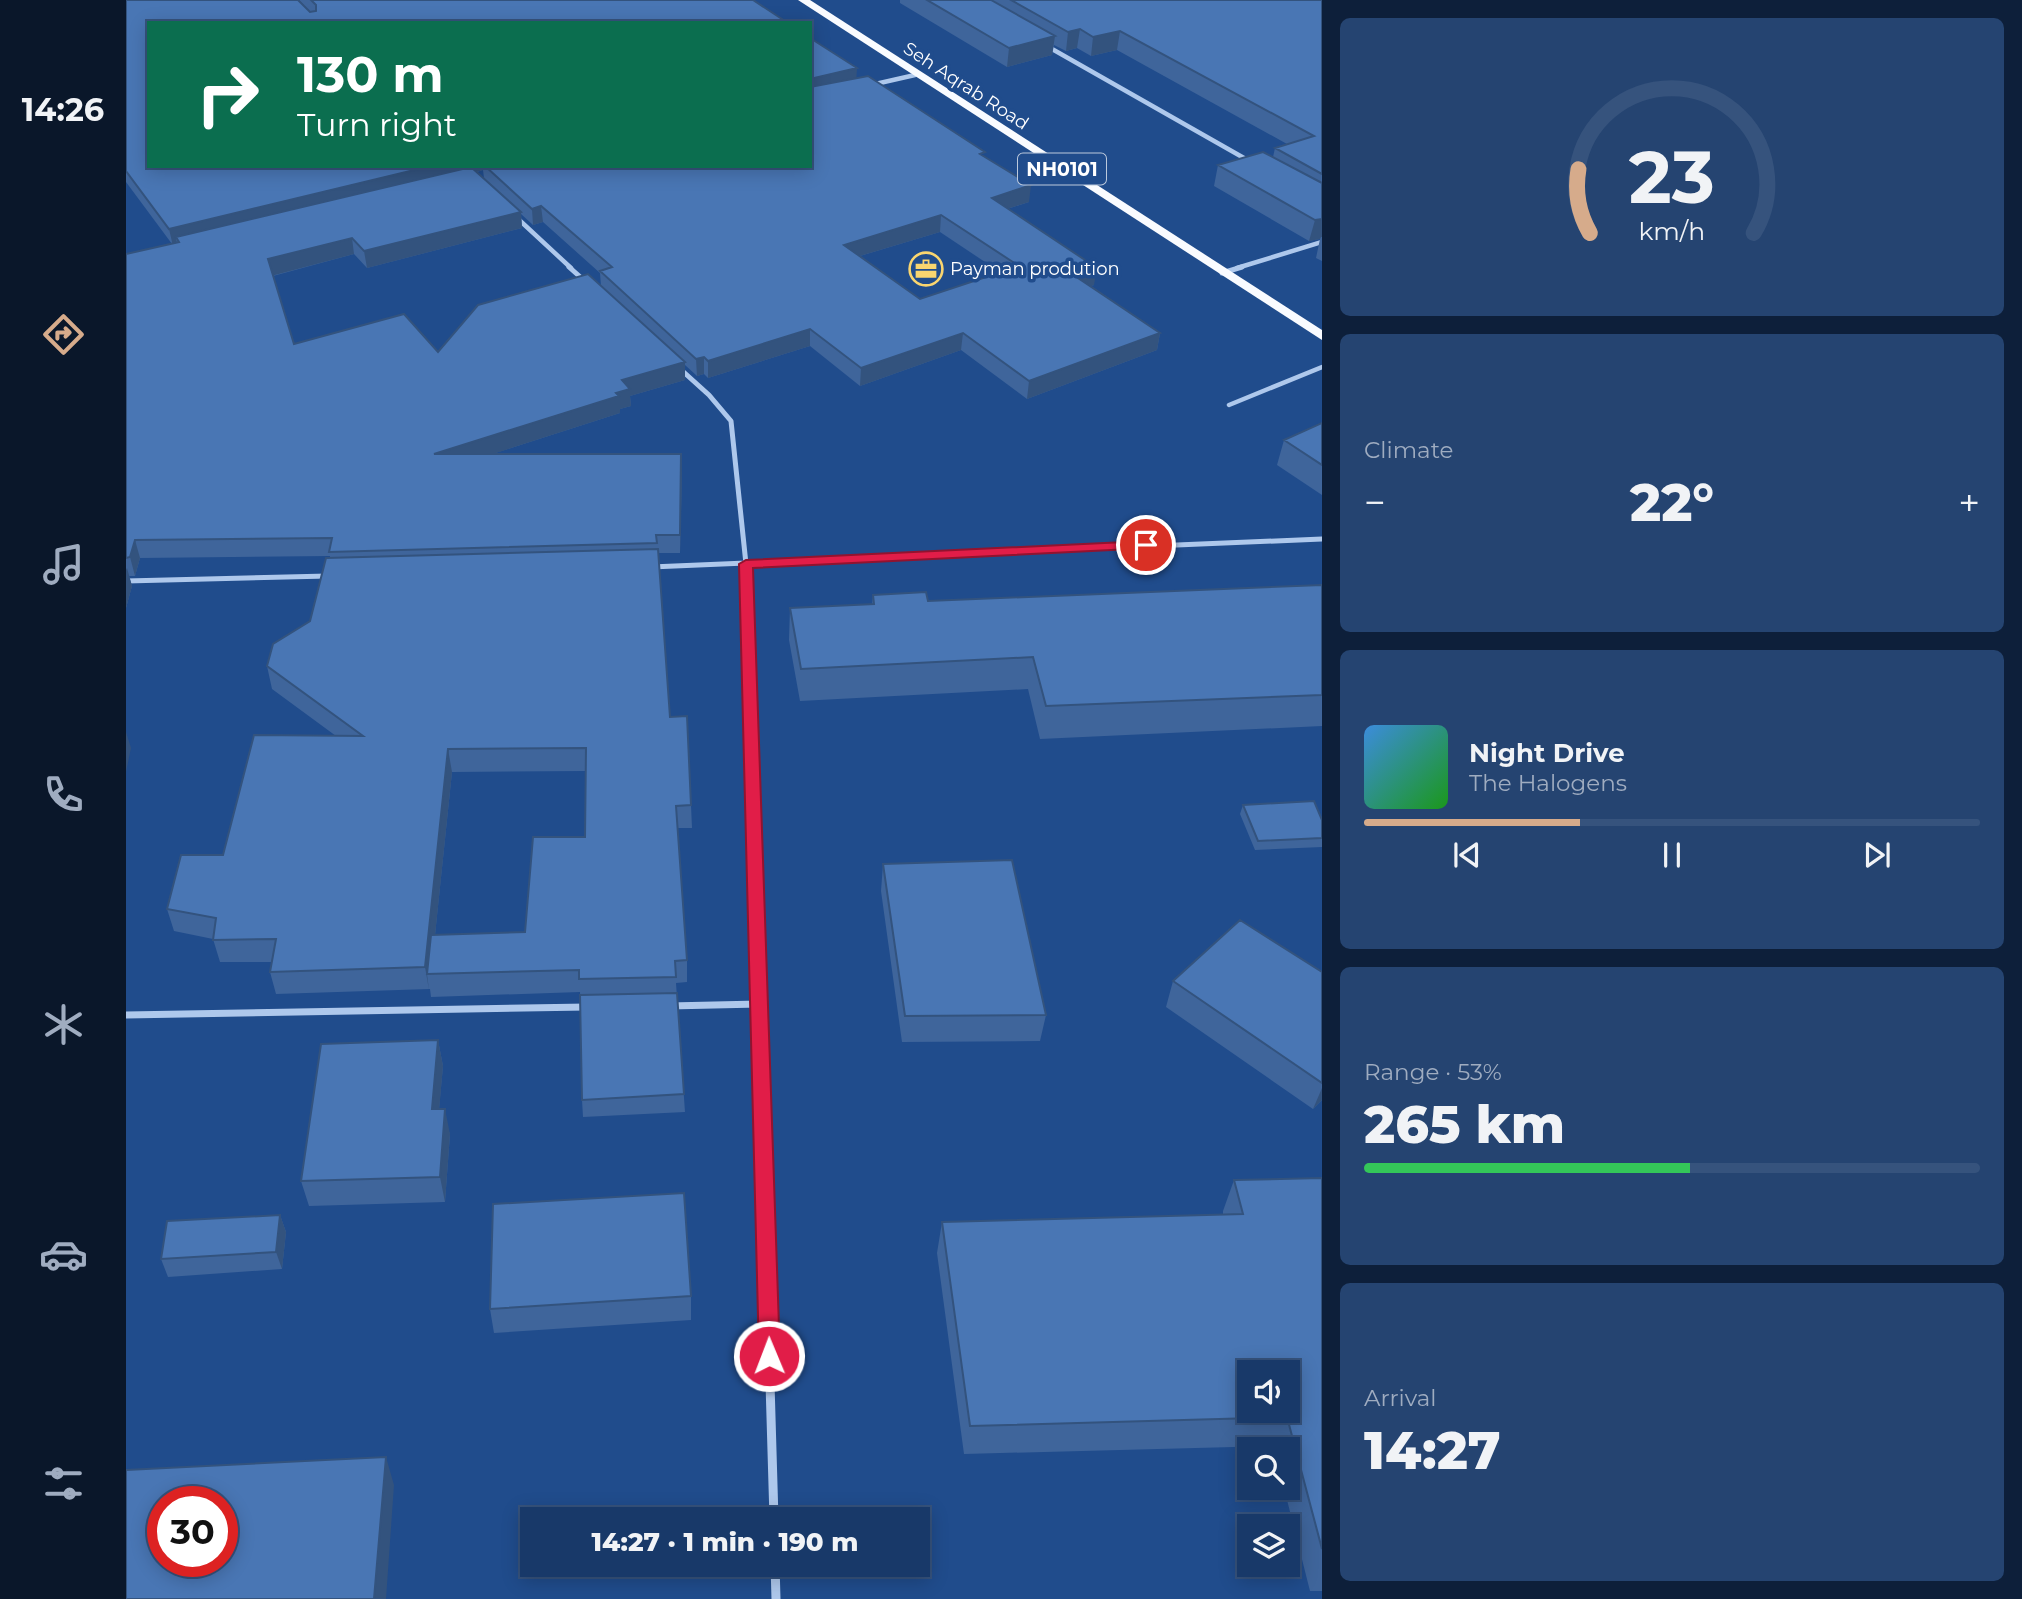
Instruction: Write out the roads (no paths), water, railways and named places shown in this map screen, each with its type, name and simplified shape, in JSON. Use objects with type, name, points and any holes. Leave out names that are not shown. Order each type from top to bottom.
[{"type":"highway","name":"Seh Aqrab Road","points":[[803,0],[1322,336]]},
{"type":"street","points":[[1037,41],[1263,169]]},
{"type":"street","points":[[863,87],[915,75]]},
{"type":"street","points":[[504,206],[596,291]]},
{"type":"street","points":[[1222,273],[1322,242]]},
{"type":"street","points":[[668,357],[709,395],[732,421],[746,564],[774,1507]]},
{"type":"street","points":[[636,567],[1322,540]]},
{"type":"street","points":[[126,581],[333,576]]},
{"type":"street","points":[[663,1006],[760,1004]]},
{"type":"street","points":[[126,1015],[594,1007]]},
{"type":"street","points":[[775,1577],[776,1599]]},
{"type":"lane","points":[[1229,405],[1322,368]]},
{"type":"place","name":"Payman prodution","points":[[926,269]]}]
